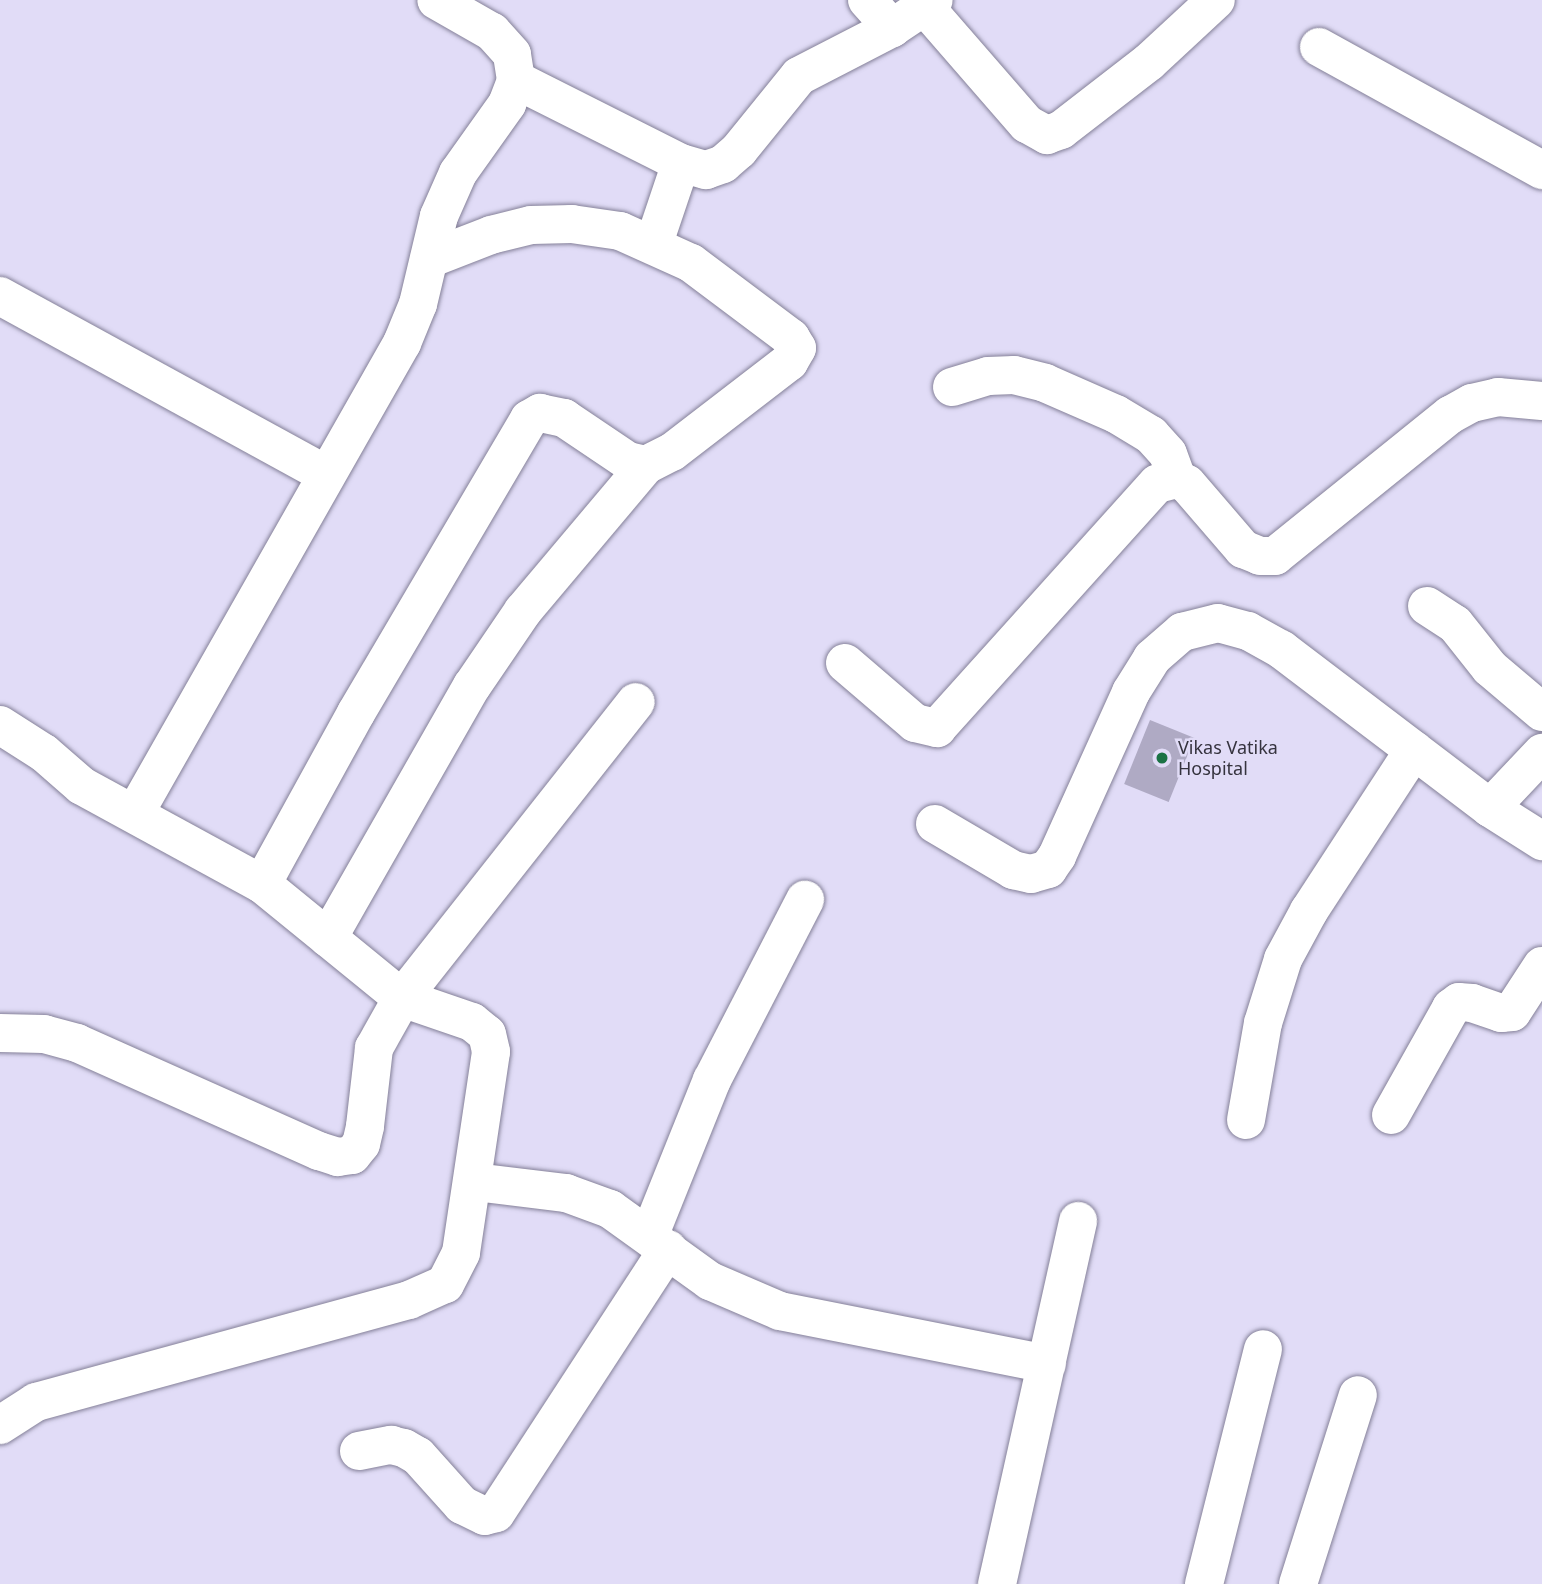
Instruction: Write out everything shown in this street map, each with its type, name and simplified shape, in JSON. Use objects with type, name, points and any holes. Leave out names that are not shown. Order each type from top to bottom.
[{"type":"street","points":[[135,813],[325,474],[402,344],[418,304],[439,216],[458,173],[507,104],[516,80],[512,54],[492,32],[436,0]]},
{"type":"street","points":[[867,0],[892,28]]},
{"type":"street","points":[[516,80],[681,163],[706,170],[723,164],[799,76],[892,28],[930,4],[1027,124],[1047,135],[1061,130],[1149,62],[1216,0]]},
{"type":"street","points":[[1320,47],[1542,170]]},
{"type":"street","points":[[654,243],[681,163]]},
{"type":"street","points":[[328,938],[472,686],[523,611],[646,465],[672,452],[789,362],[797,348],[791,338],[691,263],[654,243],[620,231],[572,224],[531,225],[491,235],[429,259]]},
{"type":"street","points":[[0,296],[325,474]]},
{"type":"street","points":[[952,387],[988,376],[1014,375],[1045,383],[1116,414],[1151,435],[1168,454],[1177,479]]},
{"type":"street","points":[[845,663],[915,723],[937,728],[1157,484],[1177,479],[1187,484],[1244,549],[1260,556],[1275,556],[1450,415],[1472,403],[1498,397],[1542,401]]},
{"type":"street","points":[[262,884],[362,701],[530,419],[540,413],[564,418],[628,461],[646,465]]},
{"type":"street","points":[[1427,606],[1455,624],[1499,677],[1542,712]]},
{"type":"street","points":[[935,824],[1013,870],[1031,874],[1048,869],[1058,856],[1131,692],[1152,658],[1182,632],[1218,623],[1248,631],[1282,650],[1490,808],[1542,841]]},
{"type":"street","points":[[0,1033],[44,1034],[77,1042],[338,1157],[352,1155],[360,1144],[374,1048],[402,998],[636,702]]},
{"type":"street","points":[[0,725],[29,742],[82,786],[262,884],[402,998],[472,1022],[487,1034],[491,1052],[475,1182],[455,1270],[430,1293],[36,1402],[0,1425]]},
{"type":"street","points":[[1246,1120],[1263,1023],[1283,959],[1309,911],[1414,750]]},
{"type":"street","points":[[1490,808],[1542,753]]},
{"type":"street","points":[[359,1451],[391,1445],[404,1448],[418,1455],[462,1505],[485,1516],[496,1513],[659,1242],[712,1080],[805,900]]},
{"type":"street","points":[[1391,1115],[1451,1008],[1472,1003],[1512,1012],[1542,966]]},
{"type":"street","points":[[475,1182],[566,1193],[610,1209],[710,1281],[780,1311],[1047,1364]]},
{"type":"street","points":[[997,1584],[1078,1221]]},
{"type":"street","points":[[1204,1584],[1263,1349]]},
{"type":"street","points":[[1298,1584],[1358,1395]]},
{"type":"building","points":[[1150,720],[1195,738],[1169,802],[1124,784]]},
{"type":"place","name":"Vikas Vatika Hospital","points":[[1162,758]]}]
